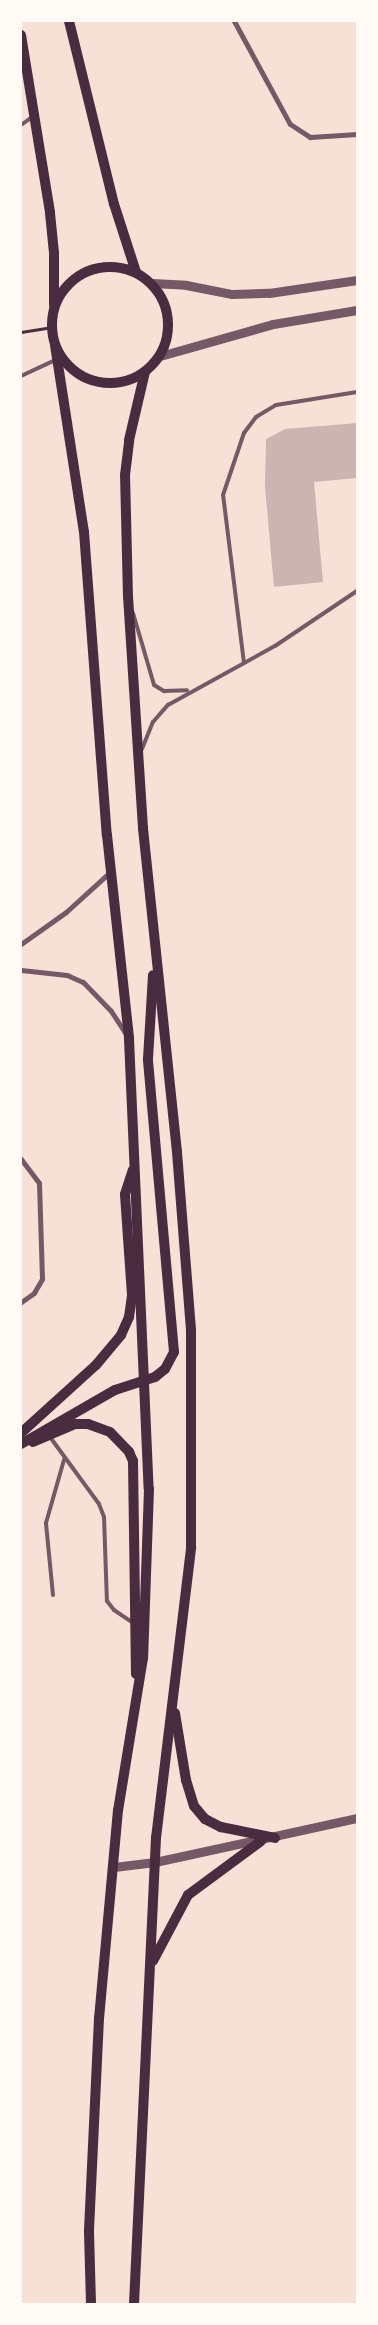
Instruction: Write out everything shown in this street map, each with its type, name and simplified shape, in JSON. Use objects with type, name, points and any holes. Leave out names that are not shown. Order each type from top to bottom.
[{"type":"main road","points":[[69,21],[114,204],[136,272]]},
{"type":"main road","points":[[21,35],[54,253],[52,327],[84,532],[110,871],[129,1039],[146,1378],[149,1489],[143,1658],[118,1810],[98,2038],[89,2232],[92,2304]]},
{"type":"main road","points":[[54,308],[63,290],[84,274],[96,268],[116,266],[136,272],[152,283],[163,299],[169,318],[167,338],[160,356],[145,372],[120,382],[93,381],[70,367],[55,345]]},
{"type":"main road","points":[[134,2304],[155,1862],[191,1547],[191,1330],[139,762],[128,597],[125,475],[129,440],[145,372]]},
{"type":"main road","points":[[21,1445],[91,1403],[146,1378],[155,1377],[165,1369],[174,1352],[175,1337],[148,1059],[156,946]]},
{"type":"main road","points":[[21,1433],[96,1365],[121,1335],[129,1317],[132,1295],[125,1194],[135,1164]]},
{"type":"main road","points":[[21,1445],[75,1424],[101,1426],[122,1441],[129,1452],[133,1461],[136,1695]]},
{"type":"main road","points":[[173,1700],[186,1780],[194,1806],[205,1818],[221,1827],[275,1838]]},
{"type":"main road","points":[[150,1966],[188,1895],[261,1841]]},
{"type":"street","points":[[234,21],[290,124],[310,136],[357,134]]},
{"type":"street","points":[[152,283],[186,284],[232,294],[269,293],[357,280]]},
{"type":"street","points":[[160,356],[273,324],[357,310]]},
{"type":"street","points":[[21,944],[66,912],[110,871]]},
{"type":"street","points":[[21,970],[68,975],[83,982],[111,1011],[129,1039]]},
{"type":"street","points":[[21,1159],[39,1183],[42,1279],[34,1292],[21,1302]]},
{"type":"street","points":[[114,1867],[155,1862],[261,1841],[357,1818]]},
{"type":"lane","points":[[21,125],[34,116]]},
{"type":"lane","points":[[21,376],[57,359]]},
{"type":"lane","points":[[244,663],[223,494],[244,433],[256,417],[276,405],[357,392]]},
{"type":"lane","points":[[139,762],[145,738],[153,722],[168,704],[190,690],[244,663],[357,591]]},
{"type":"lane","points":[[128,597],[154,686],[164,692],[190,690]]},
{"type":"lane","points":[[49,1435],[64,1460],[99,1504],[104,1517],[107,1601],[114,1610],[134,1624]]},
{"type":"lane","points":[[53,1596],[46,1524],[64,1460]]},
{"type":"path","points":[[21,332],[52,327]]},
{"type":"building","points":[[357,423],[357,478],[314,482],[323,582],[274,587],[265,487],[266,439],[285,429]]}]
